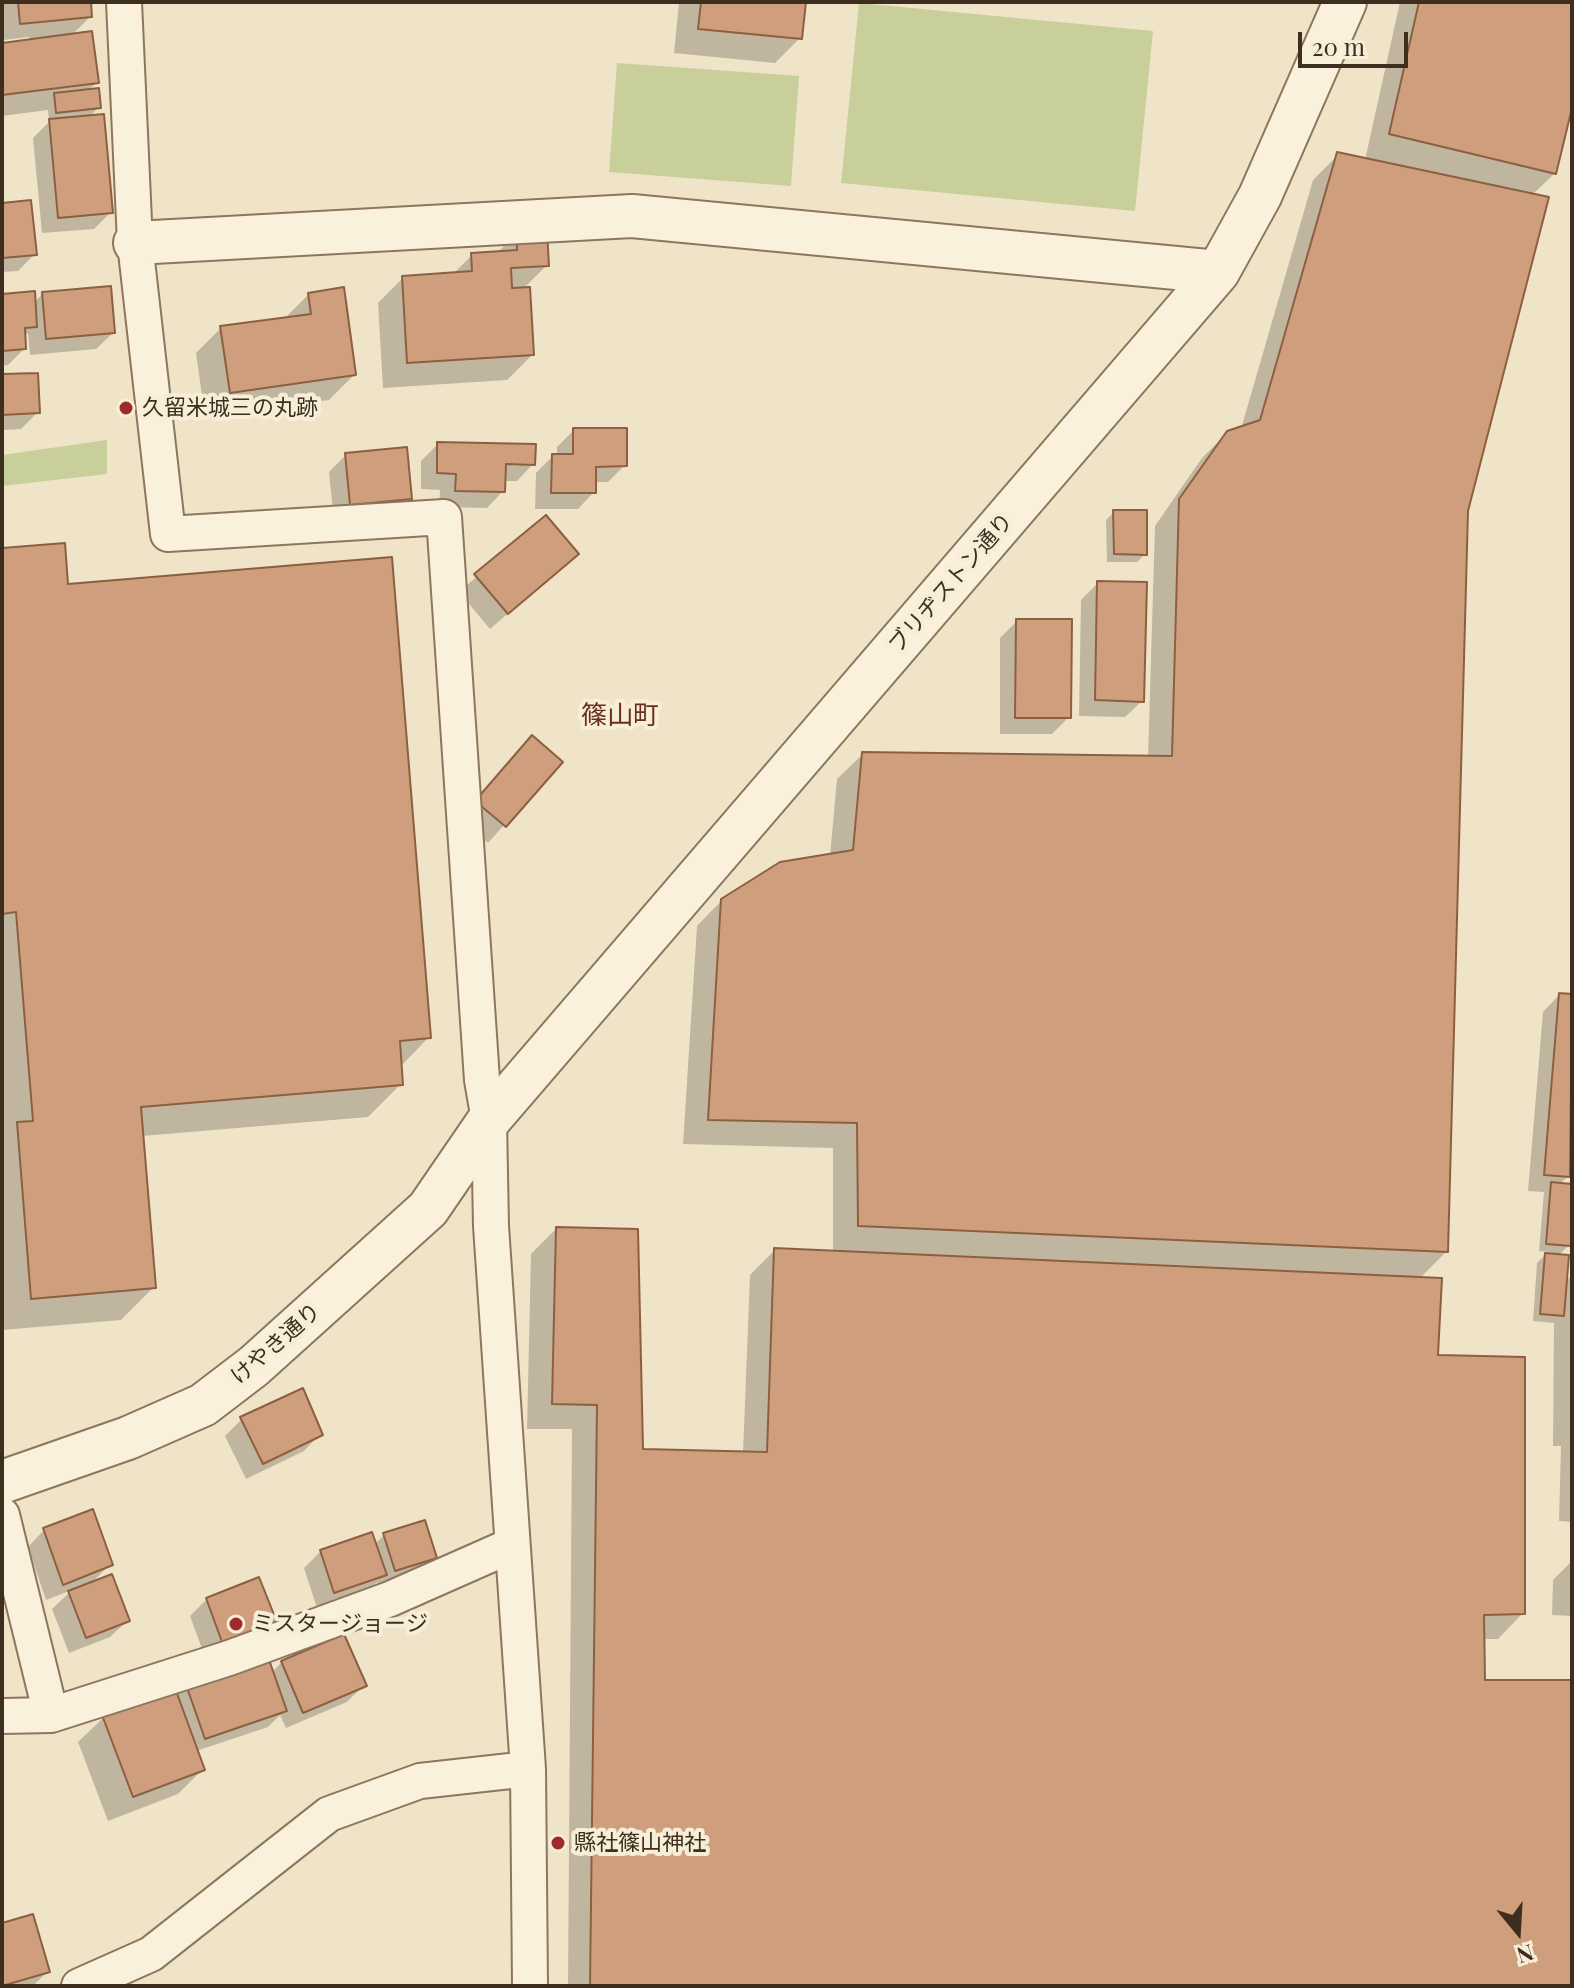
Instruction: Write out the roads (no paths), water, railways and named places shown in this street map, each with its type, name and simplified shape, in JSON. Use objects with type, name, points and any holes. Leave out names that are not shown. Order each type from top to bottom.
[{"type":"street","points":[[124,2],[135,243],[168,534],[444,517],[481,1064],[489,1120],[491,1226],[510,1546],[528,1769],[530,1986]]},
{"type":"street","name":"ブリヂストン通り","points":[[489,1120],[1218,272],[1260,196],[1345,2]]},
{"type":"street","points":[[135,243],[632,216],[1218,272]]},
{"type":"street","name":"けやき通り","points":[[2,1482],[128,1438],[203,1405],[254,1366],[428,1209],[489,1120]]},
{"type":"street","points":[[2,1515],[51,1715]]},
{"type":"street","points":[[2,1716],[51,1715],[273,1642],[390,1599],[510,1546]]},
{"type":"street","points":[[79,1986],[151,1954],[329,1814],[420,1781],[528,1769]]},
{"type":"place","name":"久留米城三の丸跡","points":[[126,408]]},
{"type":"place","name":"ミスタージョージ","points":[[236,1624]]},
{"type":"place","name":"縣社篠山神社","points":[[558,1843]]},
{"type":"district","name":"篠山町","points":[[620,716]]}]
